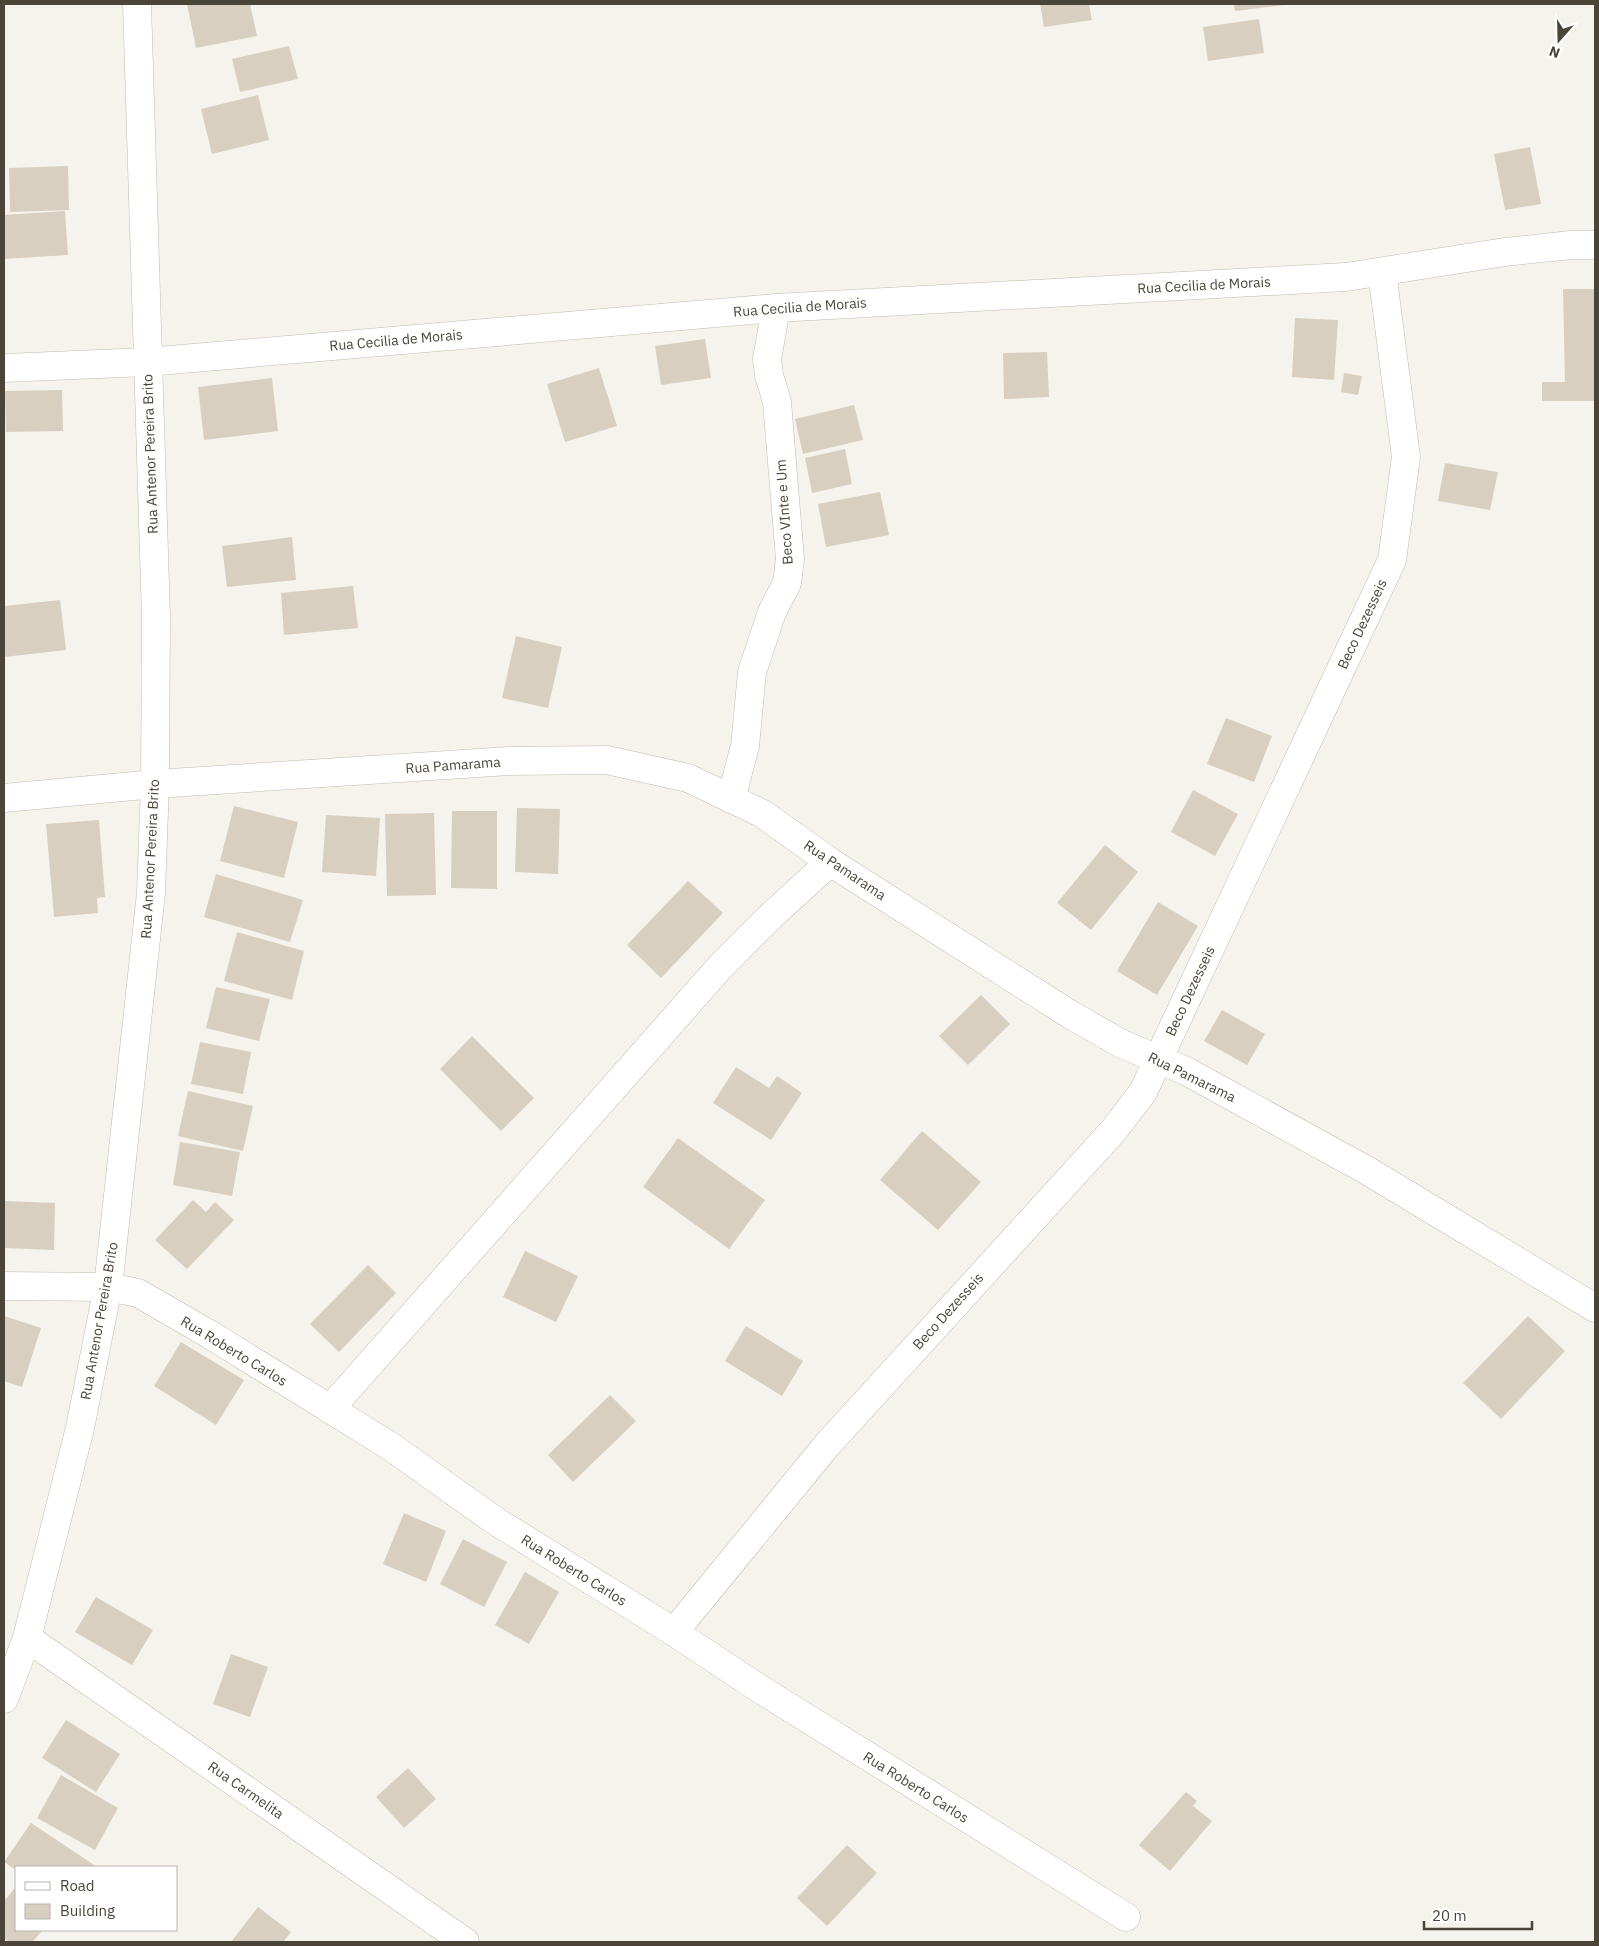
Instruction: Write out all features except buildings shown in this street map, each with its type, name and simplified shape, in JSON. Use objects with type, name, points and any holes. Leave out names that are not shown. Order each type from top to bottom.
[{"type":"street","name":"Rua Antenor Pereira Brito","points":[[4,1699],[27,1638],[80,1428],[108,1287],[151,893],[155,784],[156,618],[137,4]]},
{"type":"street","name":"Rua Cecilia de Morais","points":[[4,368],[147,362],[776,308],[1346,277],[1505,252],[1595,244]]},
{"type":"street","name":"Beco Dezesseis","points":[[674,1632],[826,1445],[1114,1130],[1143,1092],[1392,560],[1406,457],[1382,272]]},
{"type":"street","name":"Beco VInte e Um","points":[[731,799],[745,746],[752,672],[772,612],[787,583],[790,559],[777,402],[769,375],[767,359],[776,308]]},
{"type":"street","name":"Rua Pamarama","points":[[4,798],[155,784],[509,761],[607,760],[688,778],[763,814],[830,862],[1071,1015],[1122,1044],[1186,1071],[1368,1171],[1595,1308]]},
{"type":"street","points":[[330,1409],[720,967],[770,917],[830,862]]},
{"type":"street","name":"Rua Roberto Carlos","points":[[4,1286],[108,1287],[138,1293],[209,1334],[390,1446],[494,1520],[674,1632],[760,1690],[1126,1917]]},
{"type":"street","name":"Rua Carmelita","points":[[27,1638],[465,1942]]}]
